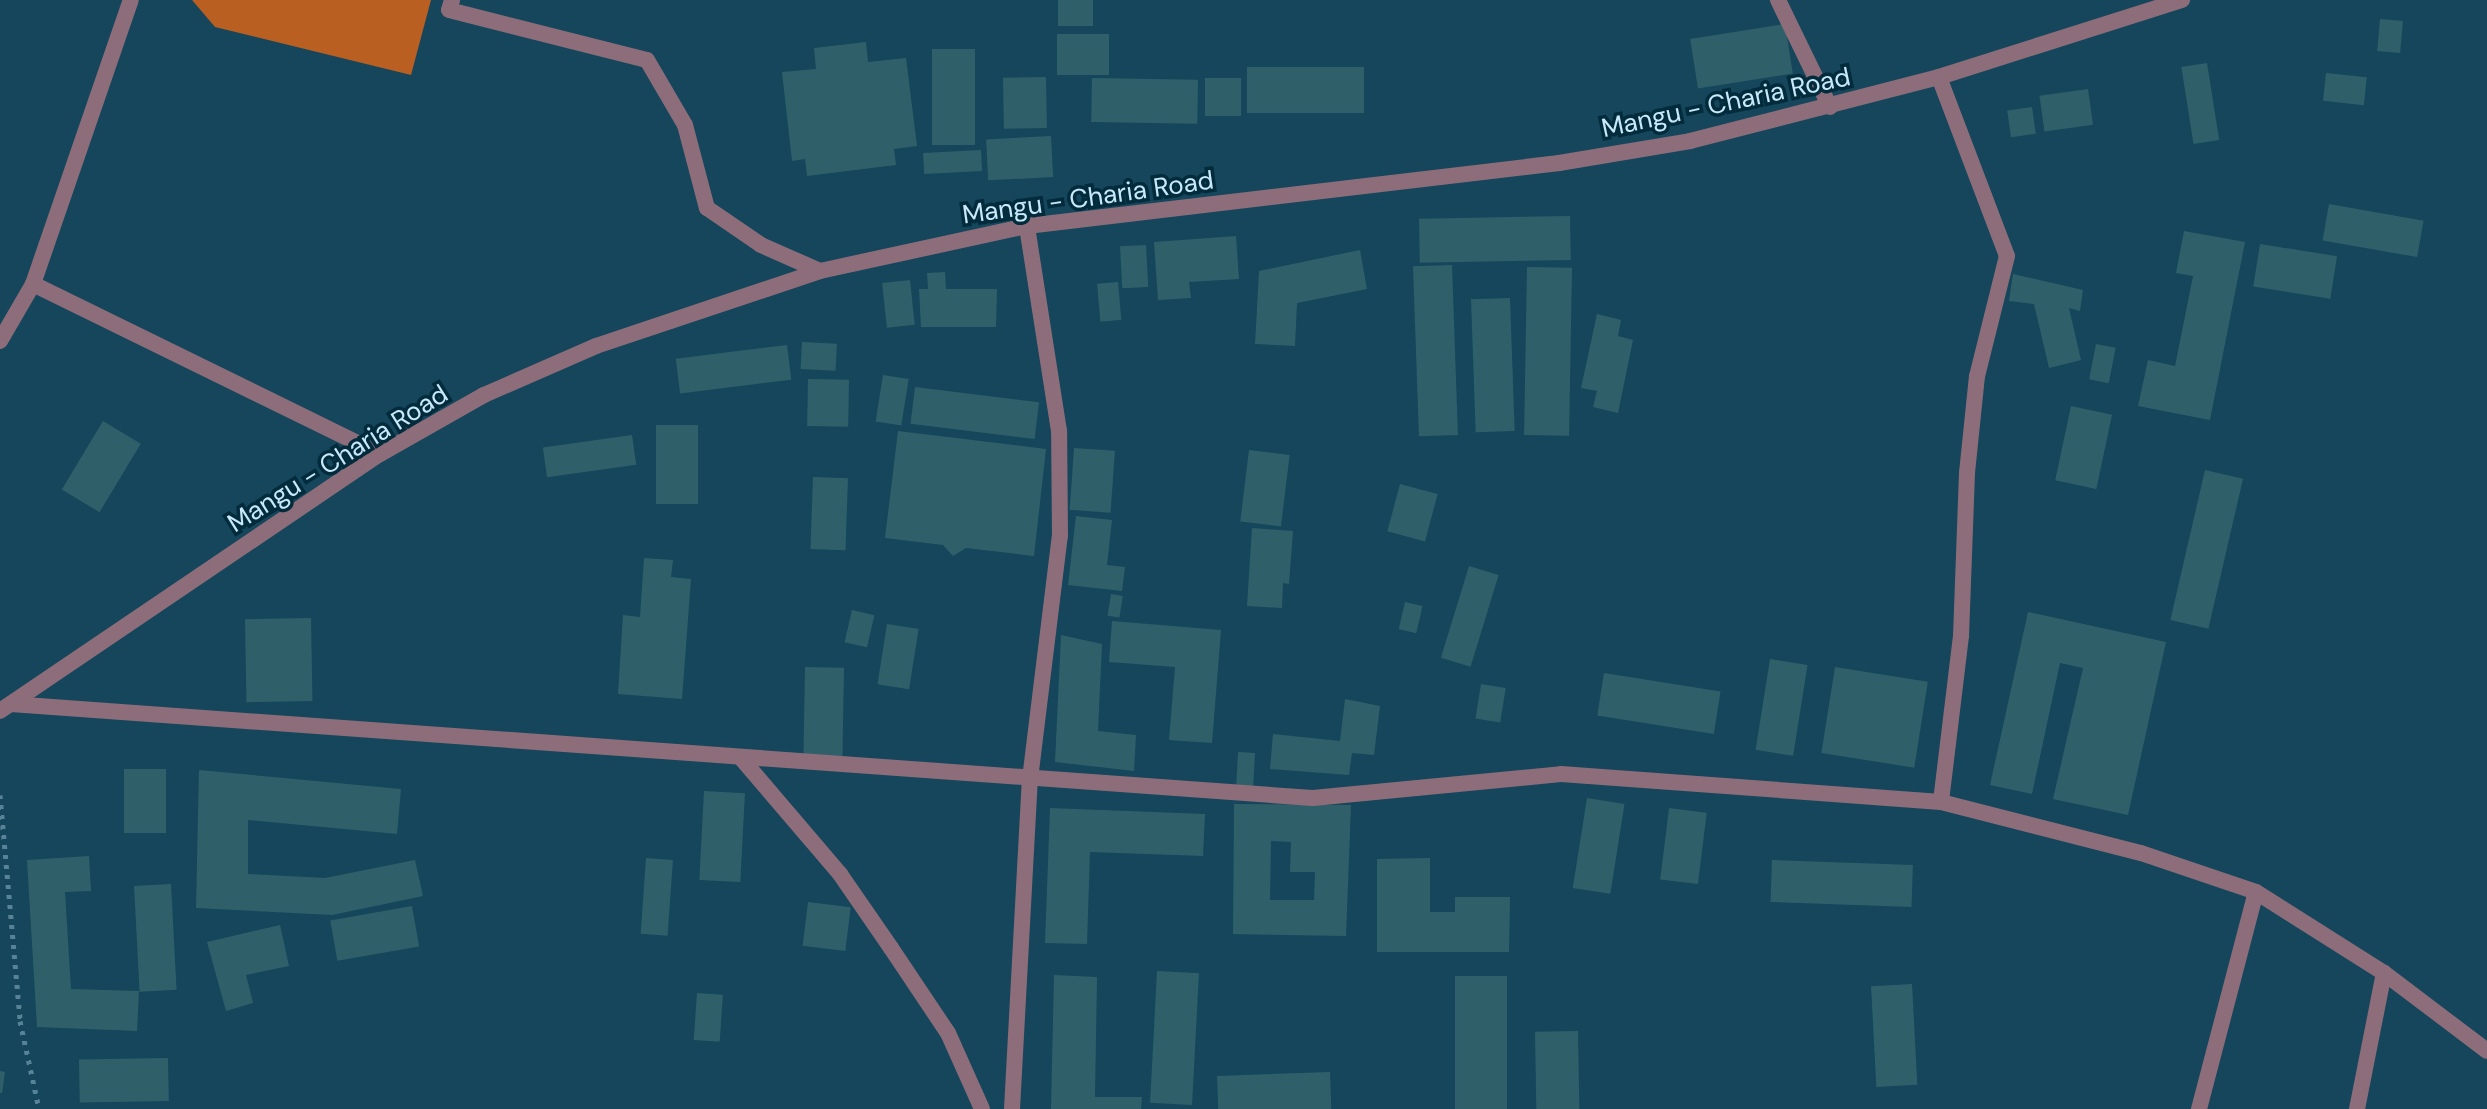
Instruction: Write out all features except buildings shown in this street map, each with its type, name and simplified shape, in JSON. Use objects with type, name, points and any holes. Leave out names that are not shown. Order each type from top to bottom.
[{"type":"street","points":[[0,341],[33,284],[131,0]]},
{"type":"street","points":[[452,0],[449,10],[647,60],[685,125],[707,208],[761,245],[820,271]]},
{"type":"street","points":[[1778,0],[1830,107]]},
{"type":"street","name":"Mangu - Charia Road","points":[[6,708],[380,454],[484,395],[596,346],[820,271],[1027,226],[1559,163],[1690,141],[1939,77],[2176,1]]},
{"type":"street","points":[[1939,77],[2007,256],[1977,376],[1967,473],[1961,636],[1941,802]]},
{"type":"street","points":[[1012,1109],[1030,779],[1060,536],[1060,461],[1027,226]]},
{"type":"street","points":[[33,284],[380,454]]},
{"type":"street","points":[[6,708],[1313,798],[1561,774],[1941,802],[2141,853],[2256,892],[2384,973],[2487,1051]]},
{"type":"street","points":[[741,758],[840,874],[883,935],[948,1033],[982,1109]]},
{"type":"street","points":[[2199,1109],[2256,892]]},
{"type":"street","points":[[2357,1109],[2384,973]]},
{"type":"path","points":[[0,795],[20,1021],[39,1109]]},
{"type":"shaded area","points":[[192,0],[431,0],[411,75],[215,27]]}]
